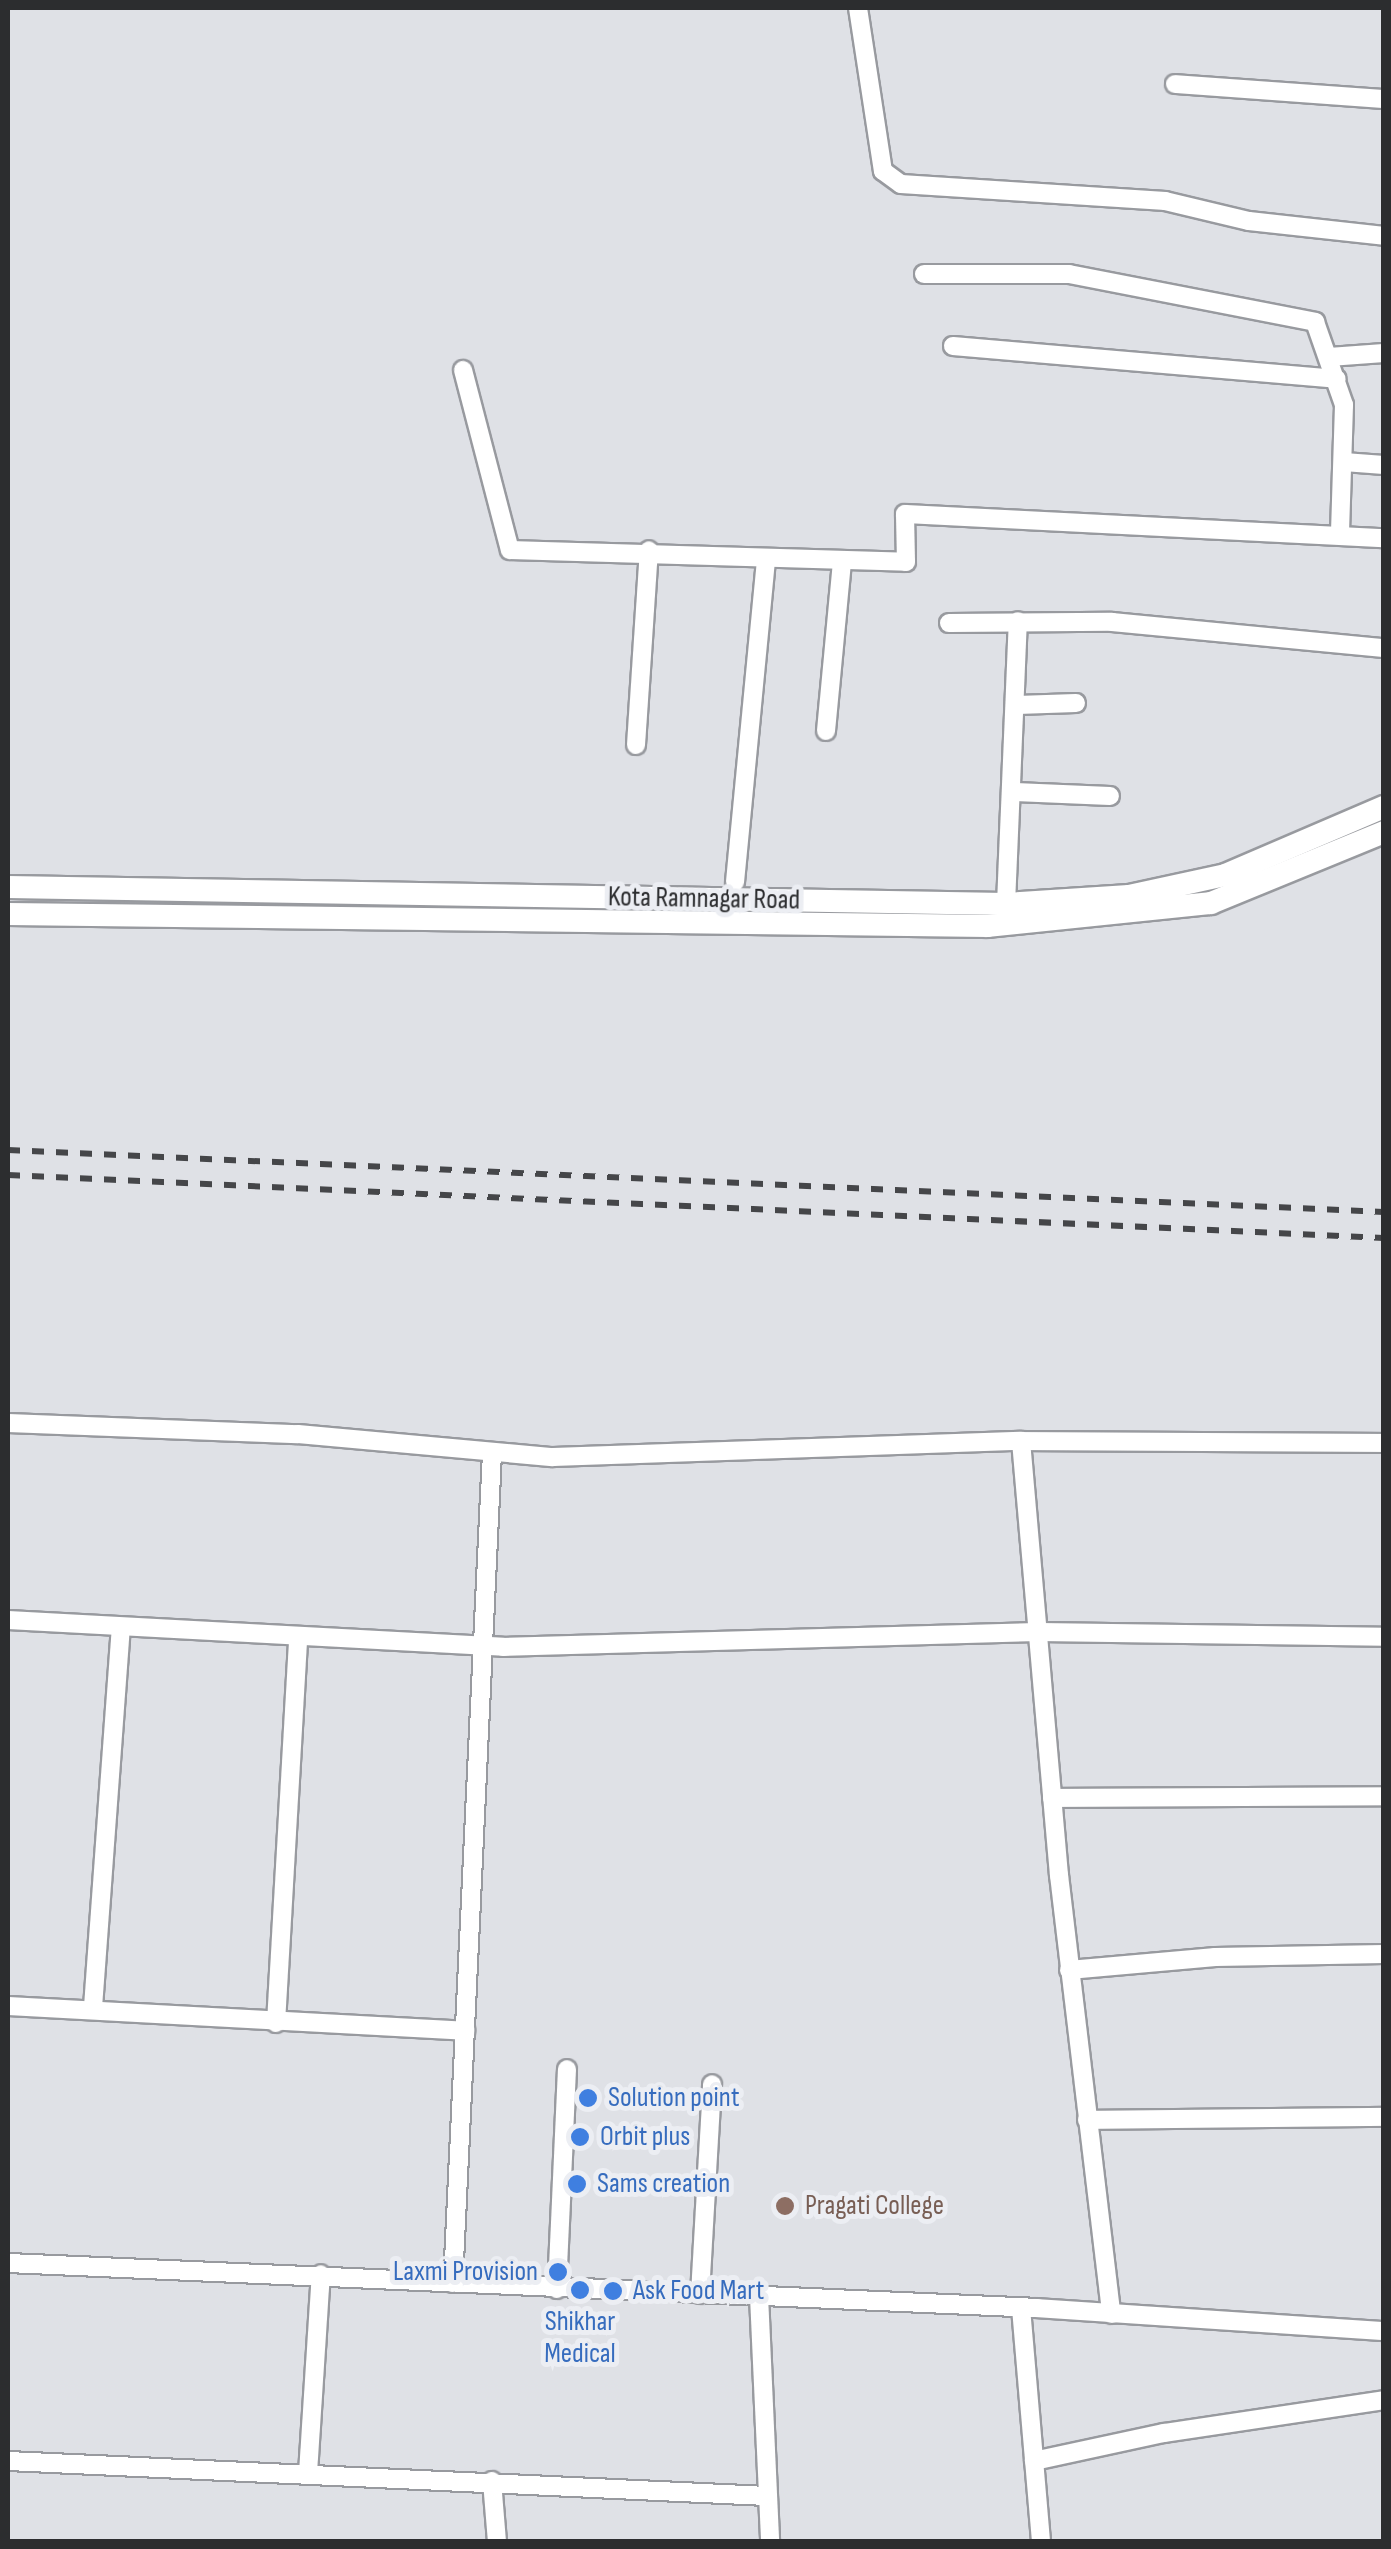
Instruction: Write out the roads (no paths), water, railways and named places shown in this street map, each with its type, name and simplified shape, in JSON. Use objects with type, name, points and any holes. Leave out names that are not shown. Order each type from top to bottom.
[{"type":"street","points":[[858,8],[883,171],[901,184],[1165,201],[1249,221],[1384,236]]},
{"type":"street","points":[[1175,84],[1384,99]]},
{"type":"street","points":[[924,274],[1068,274],[1314,322],[1338,379],[1344,462],[1340,536]]},
{"type":"street","points":[[952,346],[1338,379]]},
{"type":"street","points":[[1328,357],[1384,353]]},
{"type":"street","points":[[463,370],[510,550],[649,550],[766,560],[906,562],[905,514],[1384,538]]},
{"type":"street","points":[[1344,462],[1384,465]]},
{"type":"street","points":[[636,746],[649,550]]},
{"type":"street","points":[[734,882],[766,560]]},
{"type":"street","points":[[826,732],[842,561]]},
{"type":"street","points":[[1006,904],[1015,792],[1018,621]]},
{"type":"street","points":[[949,623],[1112,622],[1384,648]]},
{"type":"street","points":[[1018,705],[1076,704]]},
{"type":"street","points":[[1015,792],[1110,796]]},
{"type":"street","name":"Kota Ramnagar Road","points":[[8,887],[1006,904],[1129,896],[1225,875],[1384,807]]},
{"type":"street","points":[[8,914],[988,926],[1211,903],[1384,832]]},
{"type":"street","points":[[8,1423],[298,1434],[553,1457],[1022,1441],[1384,1443]]},
{"type":"street","points":[[1022,1441],[1069,1970],[1111,2314]]},
{"type":"street","points":[[452,2283],[487,1646],[492,1452]]},
{"type":"street","points":[[8,1620],[487,1646],[1039,1632],[1384,1637]]},
{"type":"street","points":[[93,2006],[121,1627]]},
{"type":"street","points":[[276,2023],[298,1638]]},
{"type":"street","points":[[1052,1798],[1384,1796]]},
{"type":"street","points":[[1069,1970],[1215,1957],[1384,1954]]},
{"type":"street","points":[[8,2006],[93,2006],[276,2023],[465,2031]]},
{"type":"street","points":[[558,2289],[567,2069]]},
{"type":"street","points":[[700,2294],[712,2084]]},
{"type":"street","points":[[1088,2120],[1384,2118]]},
{"type":"street","points":[[8,2263],[1021,2308],[1384,2331]]},
{"type":"street","points":[[308,2473],[321,2274]]},
{"type":"street","points":[[759,2296],[770,2542]]},
{"type":"street","points":[[1021,2308],[1041,2542]]},
{"type":"street","points":[[1034,2461],[1164,2432],[1384,2400]]},
{"type":"street","points":[[8,2461],[766,2496]]},
{"type":"street","points":[[492,2482],[496,2542]]},
{"type":"railway","points":[[8,1150],[1384,1212]]},
{"type":"railway","points":[[8,1175],[1384,1238]]},
{"type":"place","name":"Solution point","points":[[588,2098]]},
{"type":"place","name":"Orbit plus","points":[[580,2137]]},
{"type":"place","name":"Sams creation","points":[[577,2184]]},
{"type":"place","name":"Pragati College","points":[[785,2206]]},
{"type":"place","name":"Laxmi Provision","points":[[558,2272]]},
{"type":"place","name":"Shikhar Medical","points":[[580,2290]]},
{"type":"place","name":"Ask Food Mart","points":[[613,2291]]}]
